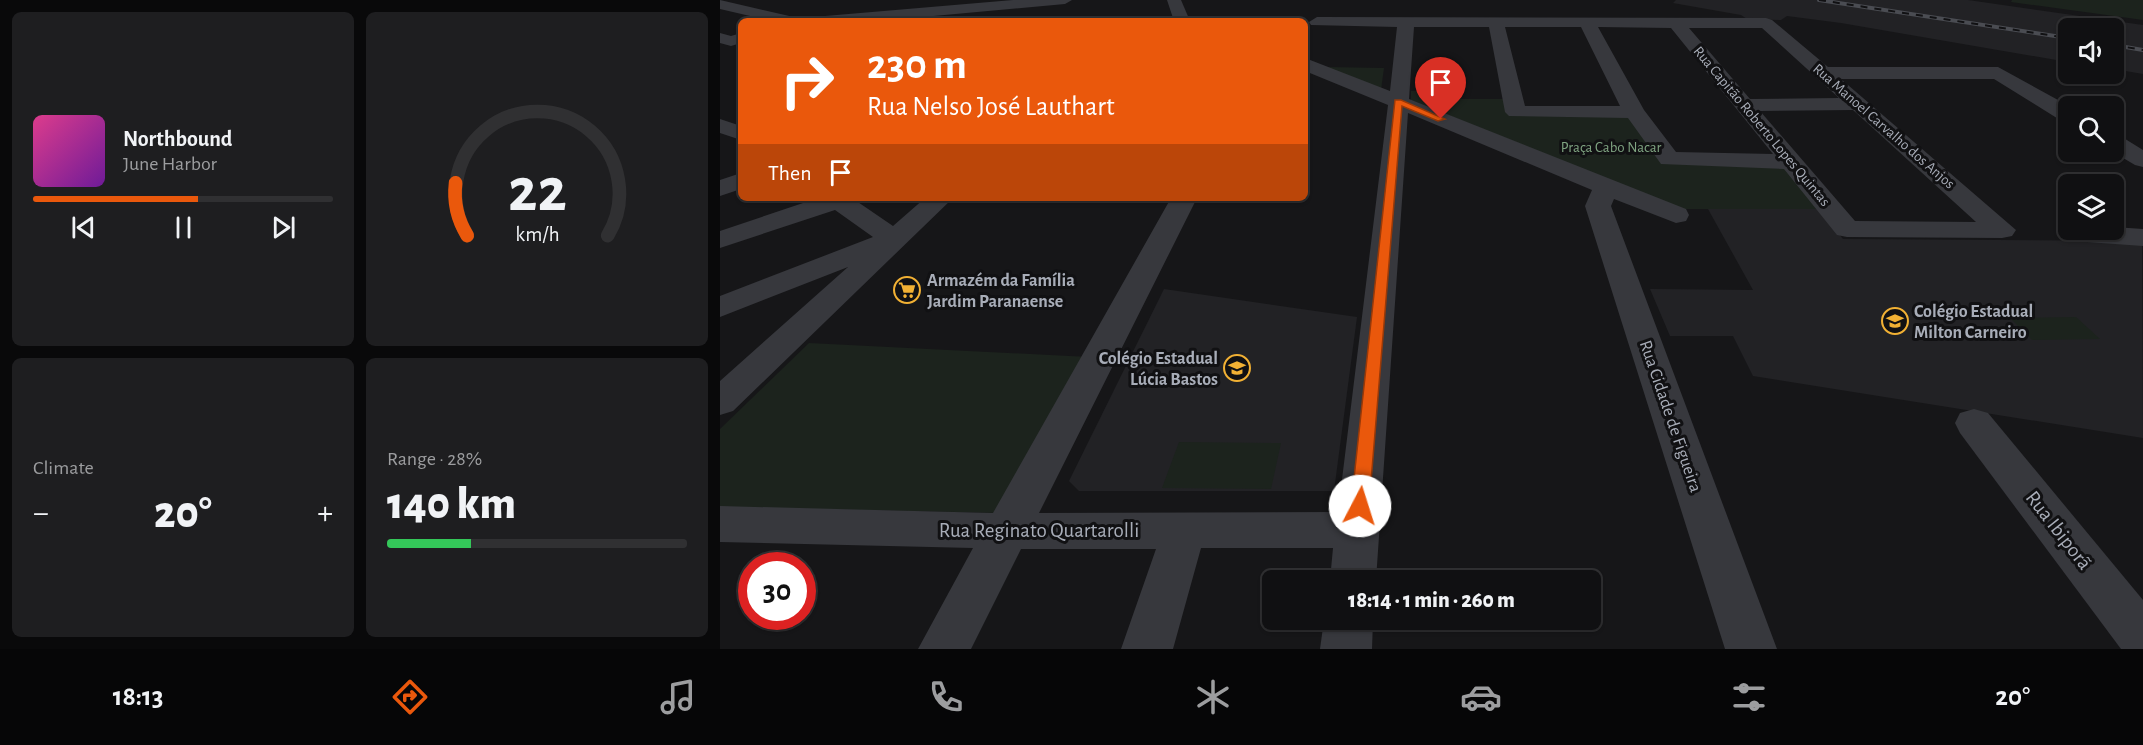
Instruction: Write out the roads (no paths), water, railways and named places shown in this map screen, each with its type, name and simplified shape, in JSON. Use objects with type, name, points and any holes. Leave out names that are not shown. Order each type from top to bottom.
[{"type":"street","points":[[880,18],[940,6],[1065,0]]},
{"type":"street","points":[[1174,0],[1181,18]]},
{"type":"street","points":[[1311,24],[1369,6]]},
{"type":"street","points":[[1561,23],[1599,6]]},
{"type":"street","points":[[725,8],[780,18]]},
{"type":"street","points":[[772,16],[804,9]]},
{"type":"street","points":[[1354,570],[1406,22]]},
{"type":"street","points":[[1496,23],[1516,112],[1634,112]]},
{"type":"street","points":[[1587,23],[1634,112],[1669,159],[1792,162]]},
{"type":"street","points":[[1311,24],[1677,23]]},
{"type":"street","name":"Rua Manoel Carvalho dos Anjos","points":[[1677,23],[1766,23],[2002,230],[1847,229]]},
{"type":"street","name":"Rua Capitão Roberto Lopes Quintas","points":[[1677,23],[1847,229]]},
{"type":"street","points":[[1308,65],[1676,215]]},
{"type":"street","points":[[1823,73],[1998,73],[2058,109]]},
{"type":"street","points":[[1744,105],[1859,105]]},
{"type":"street","points":[[720,126],[738,132]]},
{"type":"street","points":[[2124,148],[2143,160]]},
{"type":"street","points":[[720,188],[738,182]]},
{"type":"street","name":"Rua Cidade de Figueira","points":[[1611,187],[1604,192],[1598,206],[1751,649]]},
{"type":"street","points":[[720,240],[830,201]]},
{"type":"street","points":[[839,201],[894,239]]},
{"type":"street","points":[[720,402],[937,201]]},
{"type":"street","points":[[944,649],[1182,201]]},
{"type":"street","points":[[2124,236],[2141,237]]},
{"type":"street","points":[[720,307],[894,239]]},
{"type":"street","name":"Rua Ibiporã","points":[[1974,423],[2143,638]]},
{"type":"street","name":"Rua Reginato Quartarolli","points":[[720,524],[1007,531],[1358,530]]},
{"type":"street","points":[[1147,649],[1184,531]]},
{"type":"street","points":[[1346,649],[1348,630]]},
{"type":"railway","points":[[1819,0],[2058,36]]},
{"type":"railway","points":[[2124,47],[2143,50]]},
{"type":"place","name":"Armazém da Família Jardim Paranaense","points":[[907,290]]},
{"type":"place","name":"Colégio Estadual Milton Carneiro","points":[[1895,321]]},
{"type":"place","name":"Colégio Estadual Lúcia Bastos","points":[[1237,368]]},
{"type":"park label","name":"Praça Cabo Nacar","points":[[1611,147]]}]
